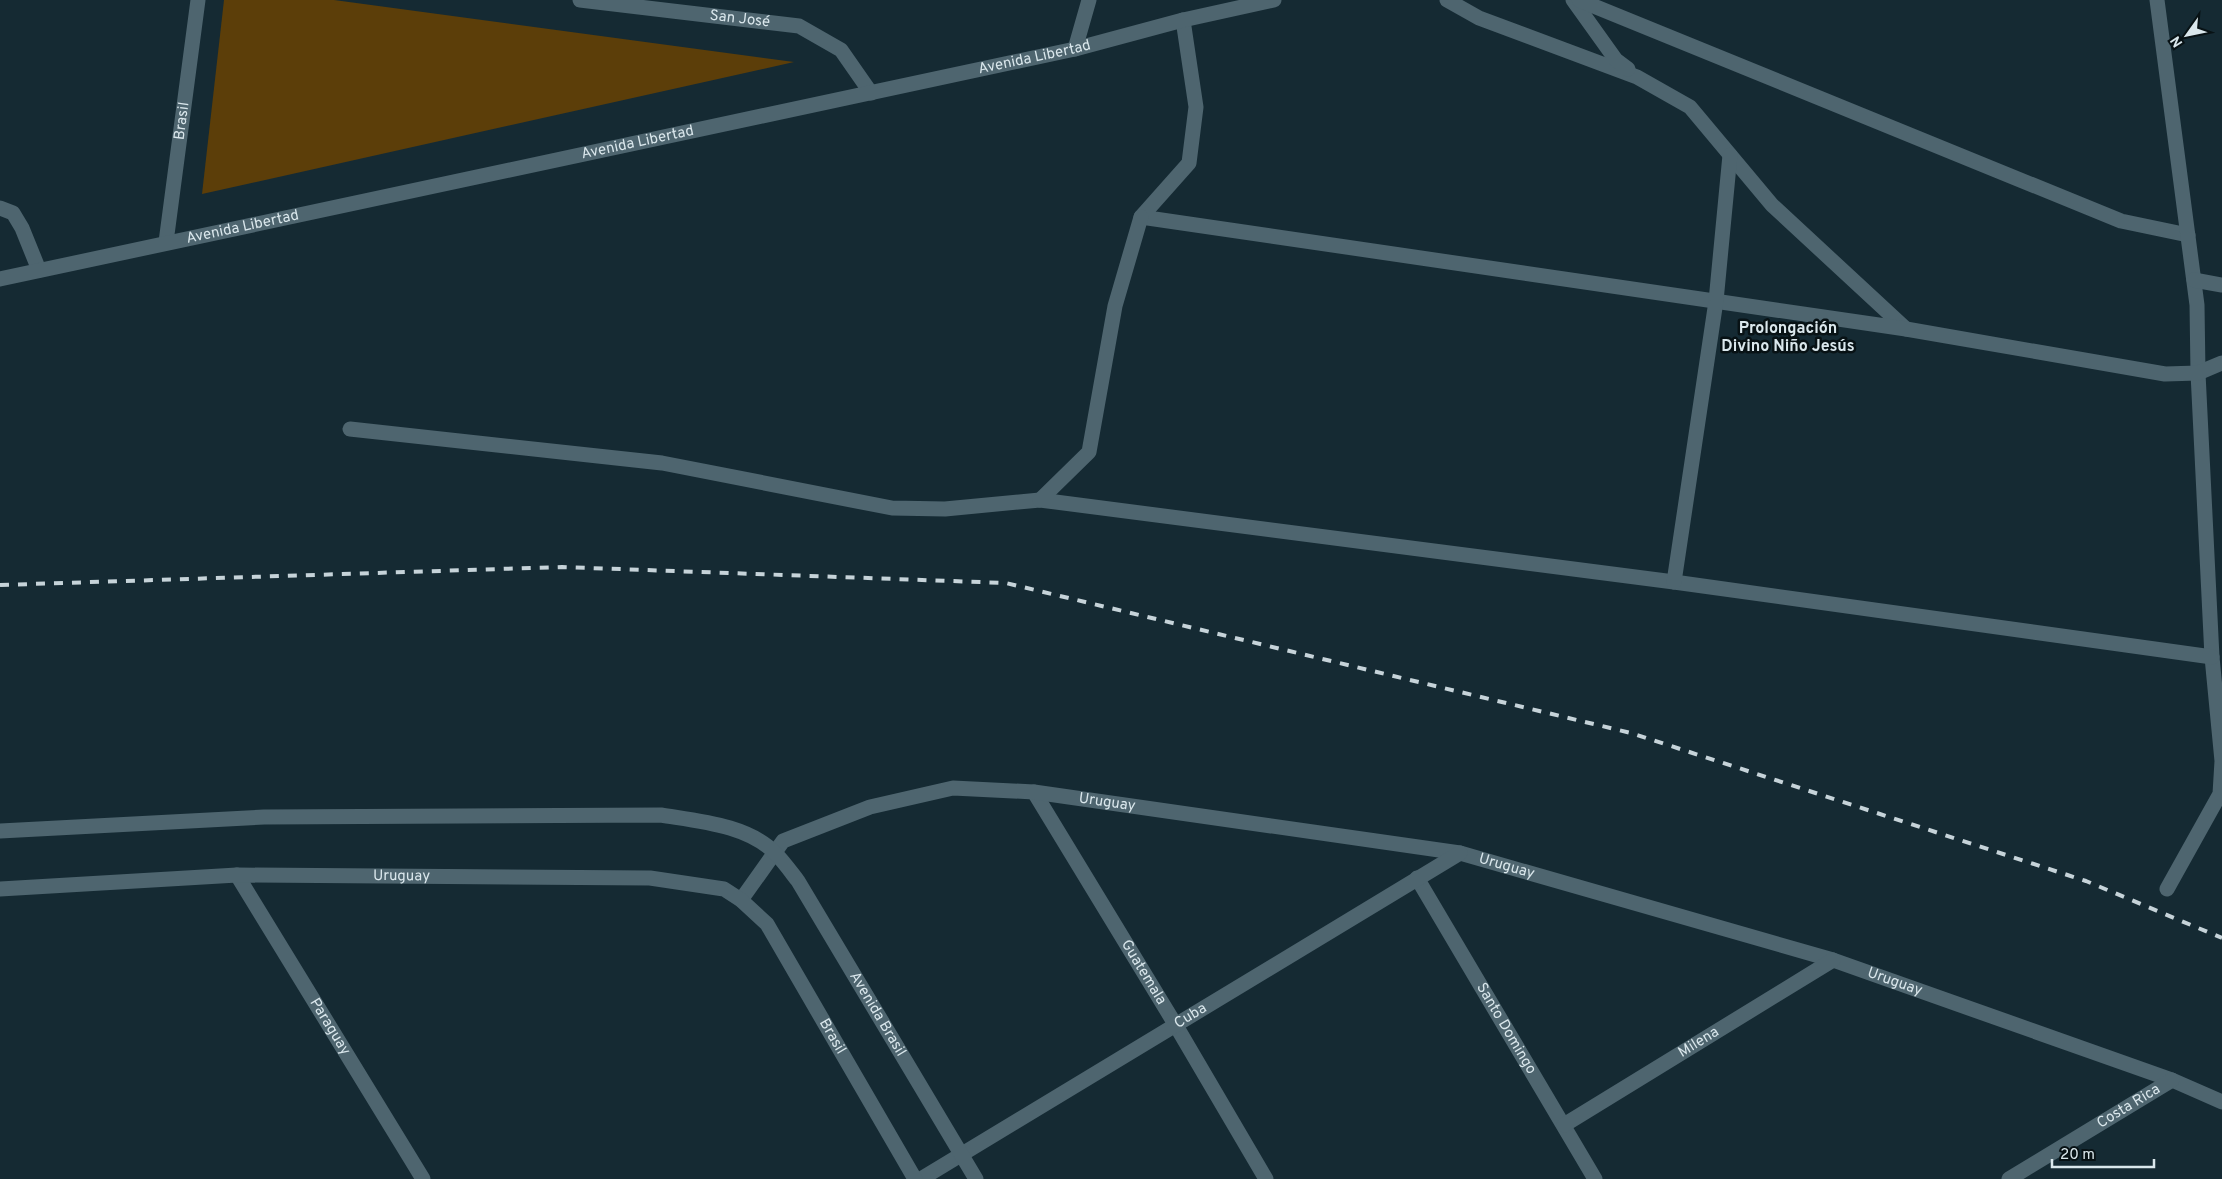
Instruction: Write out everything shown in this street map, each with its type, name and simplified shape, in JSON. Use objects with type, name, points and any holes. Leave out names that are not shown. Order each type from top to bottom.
[{"type":"street","name":"Brasil","points":[[166,242],[198,0]]},
{"type":"street","name":"San José","points":[[580,0],[799,26],[841,50],[871,93]]},
{"type":"street","points":[[1076,49],[1089,0]]},
{"type":"street","name":"Avenida Libertad","points":[[0,279],[1076,49],[1183,20],[1274,0]]},
{"type":"street","points":[[1447,0],[1479,18],[1637,77],[1690,107],[1772,205],[1906,329]]},
{"type":"street","points":[[1573,0],[1616,60],[1637,77]]},
{"type":"street","points":[[1579,0],[2121,221],[2188,234]]},
{"type":"street","points":[[2157,0],[2197,305],[2198,373],[2212,658],[2219,698],[2222,761],[2220,794],[2168,889]]},
{"type":"street","points":[[1040,500],[1089,452],[1115,306],[1141,216],[1189,162],[1196,107],[1183,20]]},
{"type":"street","points":[[1674,582],[1716,301],[1730,155]]},
{"type":"street","points":[[0,208],[13,214],[22,228],[39,270]]},
{"type":"street","points":[[1141,216],[1906,329],[2165,374],[2198,373],[2222,363]]},
{"type":"street","points":[[2194,280],[2222,285]]},
{"type":"street","points":[[350,429],[662,463],[892,508],[945,509],[1040,500],[1674,582],[2212,658]]},
{"type":"street","name":"Uruguay","points":[[0,889],[237,874],[650,878],[724,889],[741,900],[783,841],[870,806],[953,788],[1034,792],[1460,853],[1833,960],[2172,1080],[2222,1102]]},
{"type":"street","name":"Guatemala","points":[[1034,792],[1176,1024],[1266,1179]]},
{"type":"street","points":[[0,832],[264,817],[662,815],[726,825],[775,852]]},
{"type":"street","name":"Avenida Brasil","points":[[775,852],[798,881],[976,1179]]},
{"type":"street","name":"Cuba","points":[[921,1179],[1460,853]]},
{"type":"street","name":"Paraguay","points":[[237,874],[423,1179]]},
{"type":"street","name":"Santo Domingo","points":[[1417,878],[1595,1179]]},
{"type":"street","name":"Brasil","points":[[741,900],[766,924],[915,1179]]},
{"type":"street","name":"Milena","points":[[1564,1125],[1833,960]]},
{"type":"street","name":"Costa Rica","points":[[2009,1179],[2172,1080]]},
{"type":"shaded area","points":[[224,0],[334,0],[794,62],[202,194]]},
{"type":"railway","points":[[0,585],[562,567],[1006,583],[1631,733],[2086,881],[2222,938]]},
{"type":"district","name":"Prolongación Divino Niño Jesús","points":[[1788,338]]}]
